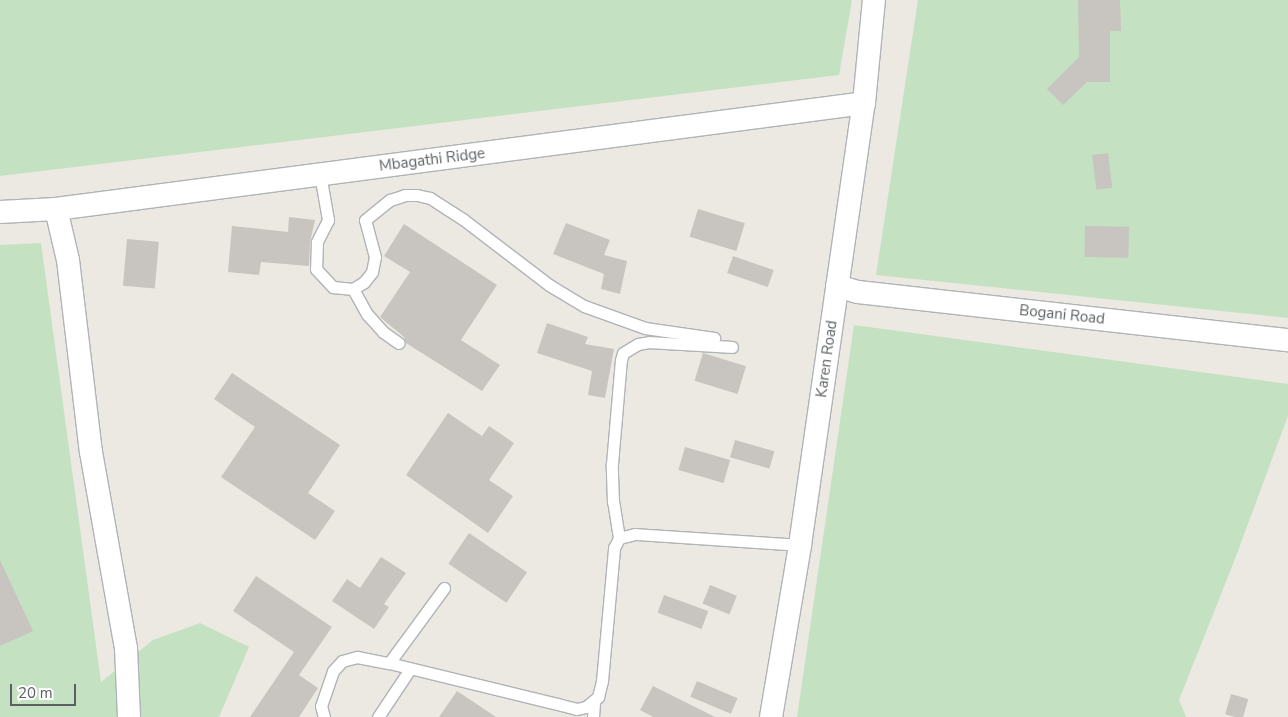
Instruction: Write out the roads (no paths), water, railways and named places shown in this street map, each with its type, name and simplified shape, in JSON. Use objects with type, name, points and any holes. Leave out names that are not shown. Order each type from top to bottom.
[{"type":"street","name":"Karen Road","points":[[771,717],[800,545],[838,286],[864,103],[874,0]]},
{"type":"street","name":"Mbagathi Ridge","points":[[0,212],[56,209],[864,103]]},
{"type":"street","points":[[56,209],[68,260],[92,452],[126,648],[129,717]]},
{"type":"street","name":"Bogani Road","points":[[838,286],[858,292],[1288,340]]},
{"type":"lane","points":[[320,174],[328,220],[317,242],[316,269],[333,287],[353,289],[364,282],[372,272],[375,257],[365,220],[390,200],[405,194],[417,194],[430,198],[464,220],[549,285],[584,306],[645,328],[691,337],[714,338]]},
{"type":"lane","points":[[353,289],[367,314],[382,332],[399,344]]},
{"type":"lane","points":[[324,717],[322,706],[333,671],[342,661],[357,657],[389,662],[410,669],[577,709],[586,707],[594,702],[598,697],[602,681],[614,548],[619,538],[613,502],[612,464],[623,353],[638,344],[649,342],[732,348]]},
{"type":"lane","points":[[619,538],[635,534],[800,545]]},
{"type":"lane","points":[[389,662],[444,588]]},
{"type":"lane","points":[[378,717],[410,669]]},
{"type":"lane","points":[[593,717],[594,702]]}]
